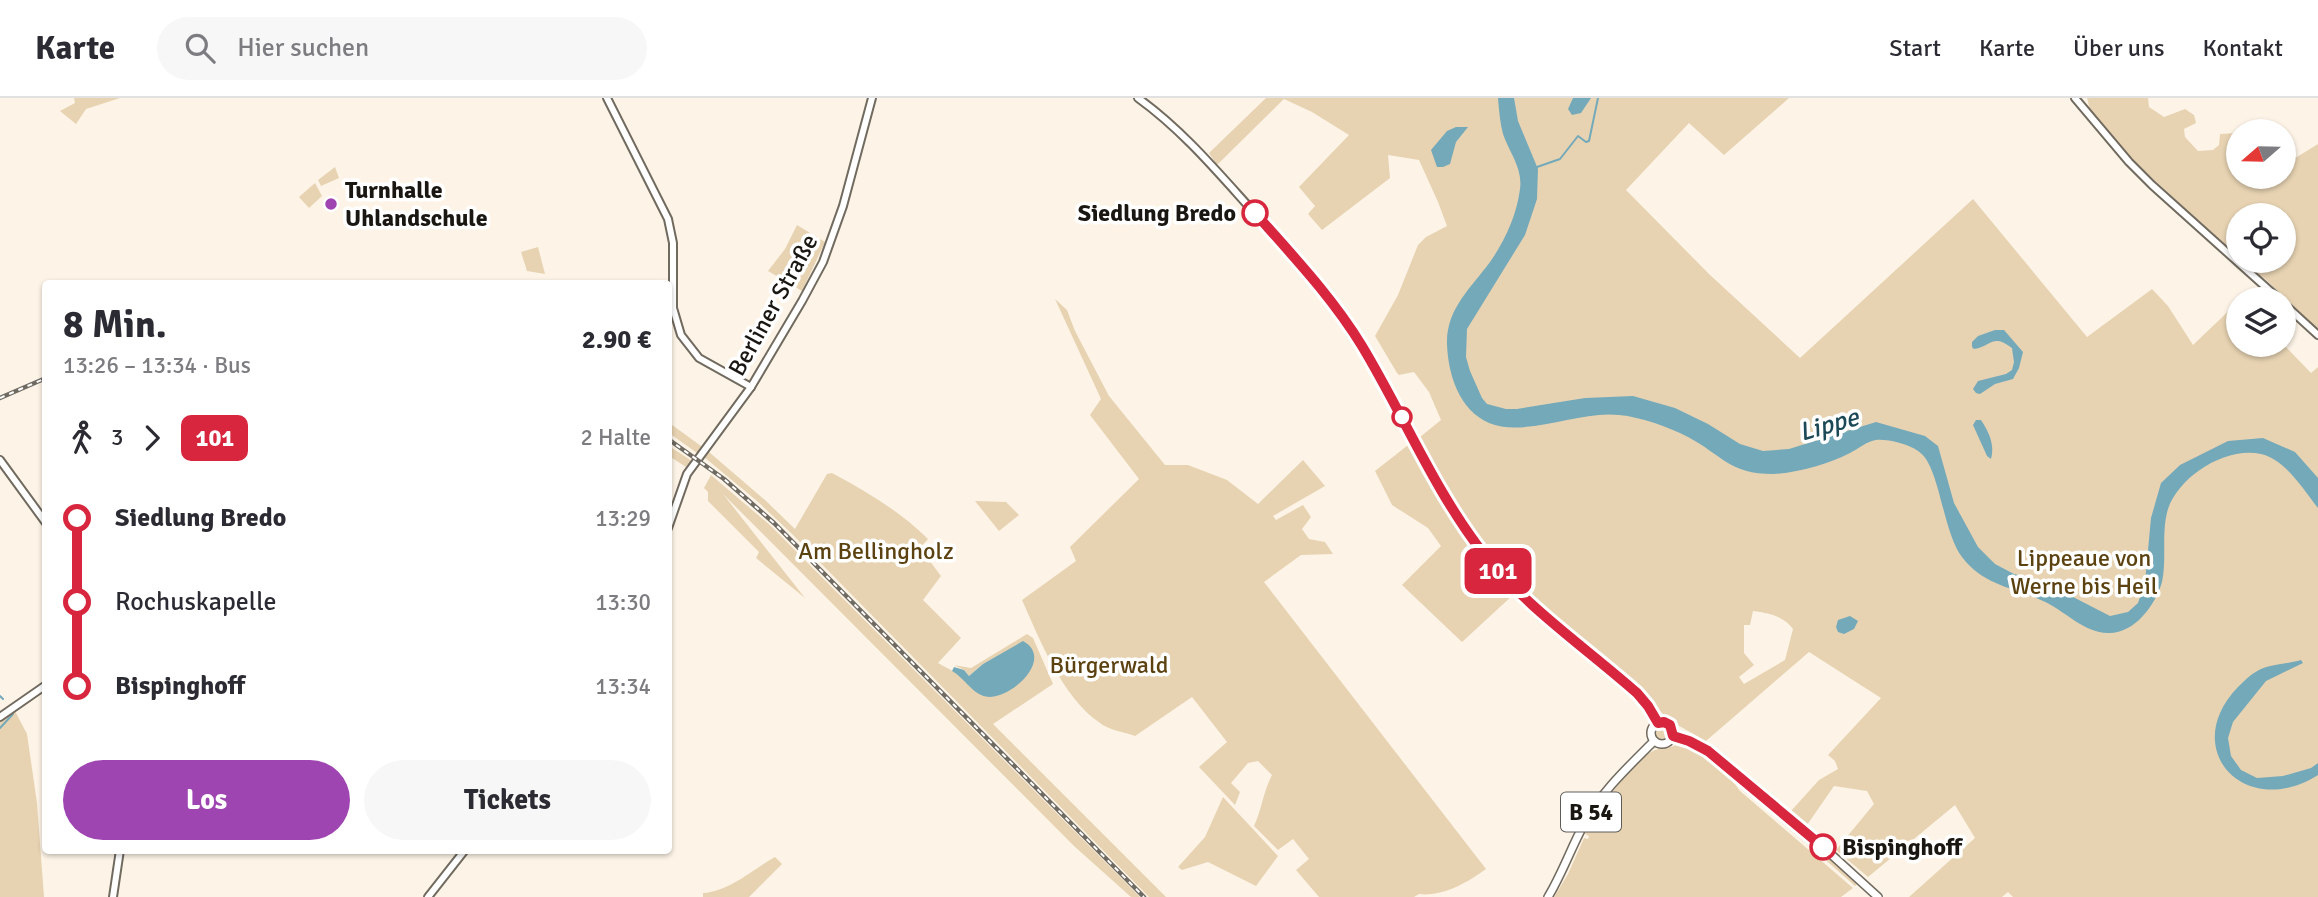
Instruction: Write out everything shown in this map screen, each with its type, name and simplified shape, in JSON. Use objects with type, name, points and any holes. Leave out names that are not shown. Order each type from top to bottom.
[{"type":"main road","points":[[607,98],[668,219],[673,243],[673,308],[681,335],[699,358],[751,387]]},
{"type":"main road","name":"Berliner Straße","points":[[672,517],[687,474],[751,387],[823,262],[843,206],[872,98]]},
{"type":"main road","points":[[1138,98],[1173,125],[1223,176],[1340,314],[1367,354],[1456,513],[1498,571],[1530,603],[1637,693],[1658,723]]},
{"type":"main road","points":[[2075,98],[2152,185],[2266,287]]},
{"type":"main road","points":[[2296,314],[2318,335]]},
{"type":"main road","points":[[0,460],[42,518]]},
{"type":"main road","points":[[0,717],[42,688]]},
{"type":"main road","points":[[1664,722],[1670,725],[1673,736],[1669,742],[1663,744],[1654,741],[1651,733],[1658,723],[1664,722]]},
{"type":"main road","points":[[1673,736],[1708,751],[1878,897]]},
{"type":"main road","name":"B 54","points":[[1548,897],[1595,806],[1654,741]]},
{"type":"main road","points":[[113,897],[119,854]]},
{"type":"main road","points":[[428,897],[462,854]]},
{"type":"green space","points":[[74,98],[120,98],[86,109],[76,124],[60,111],[75,103]]},
{"type":"green space","name":"Lippeaue von Werne bis Heil","points":[[1266,98],[1789,98],[1724,155],[1689,123],[1626,190],[1709,274],[1800,358],[1973,199],[2087,337],[2152,289],[2168,306],[2193,345],[2226,313],[2226,357],[2296,357],[2311,373],[2318,367],[2318,897],[2013,897],[2008,892],[2002,897],[1909,897],[1975,838],[1955,805],[1868,877],[1836,850],[1874,804],[1867,791],[1834,786],[1807,825],[1791,811],[1819,780],[1838,769],[1835,761],[1828,755],[1881,698],[1809,652],[1706,741],[1672,722],[1536,601],[1534,603],[1522,593],[1481,547],[1483,546],[1421,440],[1420,437],[1441,420],[1429,392],[1414,372],[1399,375],[1397,373],[1375,336],[1398,295],[1418,245],[1426,237],[1447,226],[1419,160],[1388,155],[1390,178],[1322,230],[1308,214],[1315,206],[1299,187],[1349,135],[1312,112],[1284,99],[1217,165],[1209,153]],"holes":[[[1753,611],[1780,618],[1793,629],[1785,660],[1744,684],[1739,677],[1754,665],[1744,653],[1744,625],[1750,625]]]},
{"type":"green space","points":[[2087,98],[2148,98],[2149,107],[2164,117],[2185,109],[2194,115],[2196,123],[2184,129],[2185,137],[2198,151],[2213,150],[2219,145],[2220,134],[2226,134],[2226,189],[2296,189],[2296,158],[2318,144],[2318,330],[2296,309],[2296,287],[2273,287],[2255,273],[2296,273],[2296,203],[2226,203],[2226,247],[2135,162],[2090,110]]},
{"type":"green space","points":[[335,167],[339,178],[321,186],[318,180]]},
{"type":"green space","points":[[315,183],[322,196],[309,208],[299,197]]},
{"type":"green space","points":[[797,225],[825,242],[802,291],[768,271],[785,249]]},
{"type":"green space","points":[[538,247],[545,274],[527,271],[521,252]]},
{"type":"green space","name":"Bürgerwald","points":[[1055,299],[1067,310],[1109,396],[1165,465],[1188,465],[1227,480],[1258,504],[1303,460],[1325,486],[1273,516],[1276,520],[1303,505],[1311,517],[1302,529],[1309,539],[1325,542],[1333,554],[1301,555],[1264,582],[1486,869],[1446,891],[1414,897],[1319,897],[1296,870],[1309,859],[1293,839],[1278,850],[1254,826],[1272,775],[1258,761],[1248,763],[1231,783],[1240,792],[1235,805],[1199,767],[1227,742],[1192,697],[1135,736],[1104,725],[1086,712],[1074,698],[1054,667],[1022,600],[1076,561],[1070,547],[1139,479],[1090,415],[1101,399]]},
{"type":"green space","points":[[672,425],[701,446],[697,453],[672,435]]},
{"type":"green space","points":[[1412,442],[1462,532],[1513,595],[1462,642],[1402,585],[1441,546],[1428,528],[1392,505],[1375,471]]},
{"type":"green space","points":[[672,448],[692,461],[686,467],[672,458]]},
{"type":"green space","name":"Am Bellingholz","points":[[709,452],[795,529],[827,474],[832,473],[883,503],[918,529],[928,539],[920,548],[941,576],[923,600],[961,638],[938,663],[958,674],[980,694],[1001,694],[1004,653],[983,664],[969,676],[954,665],[971,668],[1027,634],[1033,638],[1053,684],[993,724],[1166,897],[1149,897],[791,533],[704,457]]},
{"type":"green space","points":[[711,475],[771,526],[1140,897],[1131,897],[1074,846],[723,494],[805,598],[756,558],[759,552],[708,501],[708,492],[704,488]]},
{"type":"green space","points":[[975,501],[1006,502],[1019,515],[999,531]]},
{"type":"green space","points":[[15,711],[27,734],[37,803],[44,897],[0,897],[0,721]]},
{"type":"green space","points":[[1662,724],[1668,727],[1671,733],[1668,739],[1662,742],[1656,739],[1653,733],[1656,727]]},
{"type":"green space","points":[[1674,742],[1687,744],[1700,749],[1713,757],[1770,808],[1768,811],[1741,789],[1730,774],[1699,750],[1678,743],[1652,749]]},
{"type":"green space","points":[[1676,745],[1695,750],[1713,761],[1740,791],[1853,888],[1841,897],[1554,897],[1584,838],[1588,839],[1589,836],[1585,834],[1616,788],[1646,755]]},
{"type":"green space","points":[[1223,797],[1278,856],[1256,886],[1208,862],[1182,870],[1178,867],[1205,837]]},
{"type":"green space","points":[[1772,810],[1812,843],[1809,846],[1770,813]]},
{"type":"green space","points":[[1813,844],[1858,883],[1855,886],[1811,847]]},
{"type":"green space","points":[[775,857],[782,864],[749,897],[703,897],[703,893],[732,884]]},
{"type":"water","points":[[1498,98],[1514,98],[1518,121],[1538,169],[1537,199],[1525,235],[1467,329],[1466,357],[1482,398],[1487,404],[1517,409],[1585,398],[1633,396],[1675,408],[1740,444],[1763,451],[1789,449],[1876,422],[1925,436],[1938,446],[1954,503],[1978,547],[1995,564],[2014,574],[2040,580],[2110,616],[2128,612],[2138,603],[2145,582],[2151,518],[2161,483],[2180,465],[2228,441],[2263,438],[2295,452],[2318,478],[2318,508],[2293,476],[2270,457],[2247,453],[2219,459],[2206,466],[2182,485],[2168,509],[2162,582],[2149,609],[2135,624],[2108,633],[2091,629],[2032,596],[1999,585],[1971,567],[1955,546],[1936,483],[1925,458],[1918,451],[1903,444],[1876,440],[1823,464],[1773,474],[1736,467],[1680,433],[1628,416],[1587,416],[1519,427],[1503,427],[1489,423],[1470,409],[1457,390],[1447,344],[1455,310],[1501,245],[1510,227],[1518,198],[1519,174],[1503,134]]},
{"type":"water","points":[[1573,98],[1591,98],[1581,113],[1572,115],[1568,109]]},
{"type":"water","points":[[1456,127],[1468,127],[1456,142],[1450,164],[1437,167],[1431,150],[1447,131]]},
{"type":"water","points":[[2004,330],[2023,352],[2019,368],[2013,379],[1995,384],[1980,394],[1976,393],[1973,389],[1978,381],[2012,370],[2012,348],[2000,341],[1974,349],[1972,347],[1972,342],[1978,336]]},
{"type":"water","points":[[1976,420],[1981,420],[1989,434],[1992,444],[1991,459],[1987,456],[1973,425]]},
{"type":"water","points":[[1850,616],[1858,621],[1854,629],[1844,634],[1838,632],[1838,620]]},
{"type":"water","points":[[1023,641],[1031,648],[1034,657],[1032,666],[1019,684],[1009,691],[989,697],[983,696],[952,671],[954,667],[964,670],[969,676],[983,664]]},
{"type":"water","points":[[2301,660],[2303,663],[2266,681],[2233,722],[2228,738],[2231,756],[2241,770],[2257,778],[2283,776],[2311,768],[2318,763],[2318,775],[2291,787],[2266,789],[2245,784],[2228,772],[2218,754],[2215,733],[2221,710],[2238,687],[2256,672],[2269,666]]},
{"type":"waterway","points":[[1537,167],[1560,159],[1578,136],[1586,142],[1589,141],[1598,98]]},
{"type":"waterway","points":[[0,696],[3,699]]},
{"type":"waterway","points":[[0,728],[13,714]]},
{"type":"railway","points":[[0,398],[42,380]]},
{"type":"railway","points":[[672,442],[724,479],[774,523],[1144,897]]},
{"type":"bus line","name":"101","points":[[1255,213],[1321,288],[1352,331],[1456,513],[1498,571],[1530,603],[1637,693],[1658,723],[1670,725],[1673,736],[1708,751],[1823,847]]},
{"type":"place","name":"Turnhalle Uhlandschule","points":[[331,204]]},
{"type":"place","name":"Siedlung Bredo","points":[[1255,213]]},
{"type":"place","name":"Bispinghoff","points":[[1823,847]]},
{"type":"water label","name":"Lippe","points":[[1829,425]]}]
